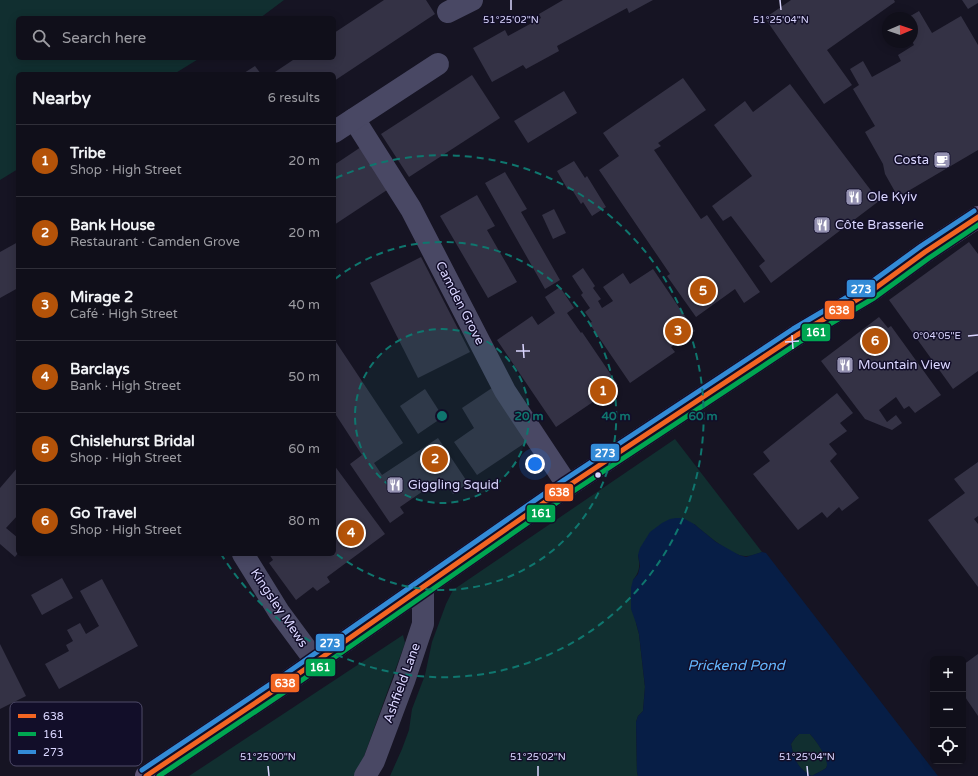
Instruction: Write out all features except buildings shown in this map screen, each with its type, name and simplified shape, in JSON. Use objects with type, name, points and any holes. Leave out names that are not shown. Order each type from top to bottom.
[{"type":"main road","points":[[146,776],[316,662],[568,486],[797,335],[870,292],[925,252],[978,217]]},
{"type":"street","points":[[448,12],[472,0]]},
{"type":"street","points":[[336,131],[438,64]]},
{"type":"street","name":"Camden Grove","points":[[354,119],[411,209],[505,391],[568,486]]},
{"type":"street","name":"Kingsley Mews","points":[[244,556],[279,612],[316,662]]},
{"type":"street","name":"Ashfield Lane","points":[[365,776],[374,761],[404,681],[423,624],[423,587]]},
{"type":"green space","points":[[0,0],[284,0],[263,16],[16,16],[16,60],[197,60],[177,72],[16,72],[16,170],[0,180]]},
{"type":"green space","points":[[675,439],[762,552],[746,556],[734,553],[719,544],[694,524],[638,555],[639,568],[633,580],[636,623],[639,634],[645,687],[643,711],[638,716],[636,722],[638,776],[390,776],[409,730],[412,709],[425,675],[432,642],[446,604],[453,590]]},
{"type":"green space","points":[[403,635],[405,643],[362,762],[354,776],[189,776]]},
{"type":"green space","points":[[799,734],[810,734],[822,750],[827,760],[826,768],[812,776],[800,767],[793,755],[791,744]]},
{"type":"water","name":"Prickend Pond","points":[[683,518],[694,524],[716,542],[739,555],[746,557],[762,552],[766,553],[938,776],[812,776],[638,776],[636,722],[638,716],[643,711],[645,687],[639,634],[631,609],[631,588],[640,566],[638,555],[640,548],[650,532],[670,519]],"holes":[[[799,734],[810,734],[819,745],[826,760],[827,765],[825,769],[812,776],[797,763],[793,754],[791,744]]]},
{"type":"transit line","name":"273","points":[[142,770],[284,675],[564,480],[793,329],[866,286],[921,246],[974,211]]},
{"type":"transit line","name":"638","points":[[146,776],[288,681],[568,486],[797,335],[870,292],[925,252],[978,217]]},
{"type":"transit line","name":"161","points":[[159,776],[292,687],[572,492],[801,341],[874,298],[978,225]]},
{"type":"place","name":"Costa","points":[[942,160]]},
{"type":"place","name":"Ole Kyiv","points":[[854,197]]},
{"type":"place","name":"Côte Brasserie","points":[[822,225]]},
{"type":"place","name":"Chislehurst Bridal","points":[[703,291]]},
{"type":"place","name":"Mirage 2","points":[[678,331]]},
{"type":"place","name":"Go Travel","points":[[875,341]]},
{"type":"place","name":"Mountain View","points":[[845,365]]},
{"type":"place","name":"Tribe","points":[[603,391]]},
{"type":"place","name":"Bank House","points":[[435,459]]},
{"type":"place","name":"Giggling Squid","points":[[395,485]]},
{"type":"place","name":"Barclays","points":[[351,533]]}]
